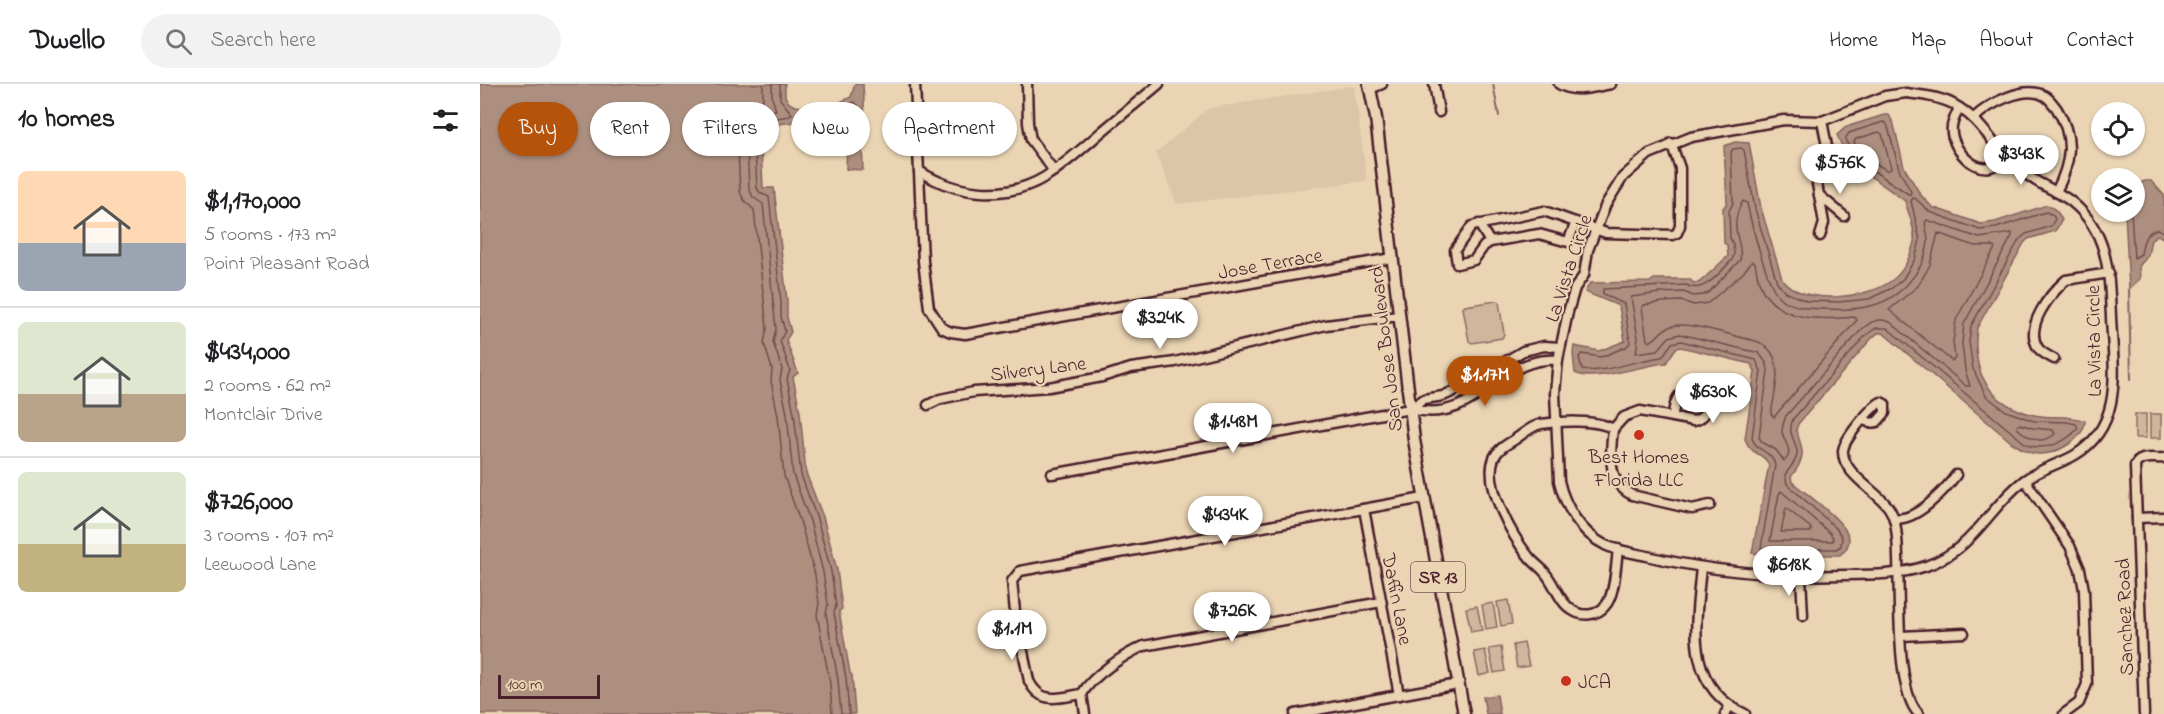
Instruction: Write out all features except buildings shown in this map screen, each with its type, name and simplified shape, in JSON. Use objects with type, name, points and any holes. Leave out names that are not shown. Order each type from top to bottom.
[{"type":"main road","name":"San Jose Boulevard","points":[[1370,87],[1379,140],[1410,409],[1464,714]]},
{"type":"street","points":[[915,84],[919,171],[945,185],[966,191],[983,192],[1018,189],[1038,181],[1054,171],[1155,85]]},
{"type":"street","points":[[1027,84],[1031,140],[1054,171]]},
{"type":"street","points":[[1370,87],[1382,84]]},
{"type":"street","points":[[1434,84],[1439,112]]},
{"type":"street","points":[[1559,84],[1572,90],[1611,84]]},
{"type":"street","points":[[1974,118],[1984,108],[2003,98],[2034,92],[2051,100],[2065,122],[2068,141],[2069,160],[2065,175],[2056,192]]},
{"type":"street","name":"La Vista Circle","points":[[1906,93],[1929,96],[1952,103],[1974,118],[2005,156],[2018,168],[2074,204],[2088,219],[2104,248],[2109,273],[2114,383],[2112,402],[2106,422],[2092,441],[2078,454],[2047,467],[2012,490],[1964,544],[1936,562],[1899,574],[1756,575],[1701,567],[1618,549],[1606,545],[1588,533],[1569,509],[1559,481],[1556,393],[1558,360],[1575,288],[1584,274],[1588,250],[1611,196],[1623,177],[1649,154],[1671,143],[1691,137],[1784,120],[1822,121],[1885,96],[1906,93]]},
{"type":"street","points":[[1959,108],[1952,126],[1957,148],[1972,163],[1983,167],[1997,164],[2005,156]]},
{"type":"street","points":[[1820,236],[1824,223],[1817,184],[1830,161],[1822,121]]},
{"type":"street","points":[[1576,222],[1568,242],[1539,234],[1490,242],[1484,246],[1474,260],[1457,264],[1455,250],[1472,226],[1544,212],[1576,222],[1613,235],[1673,235],[1677,233],[1680,226],[1680,168],[1671,143]]},
{"type":"street","name":"Jose Terrace","points":[[919,171],[923,261],[928,308],[942,328],[951,332],[965,334],[1392,258]]},
{"type":"street","points":[[1819,195],[1844,216]]},
{"type":"street","points":[[1479,224],[1490,242]]},
{"type":"street","points":[[2054,359],[2041,351],[2034,338],[2034,329],[2042,311],[2066,280],[2109,273]]},
{"type":"street","name":"Silvery Lane","points":[[928,405],[940,399],[974,392],[1048,387],[1102,377],[1131,368],[1175,362],[1326,325],[1399,316]]},
{"type":"street","points":[[1410,409],[1424,399],[1443,396],[1454,391],[1468,380],[1523,351],[1535,347],[1560,347]]},
{"type":"street","points":[[1511,359],[1517,368]]},
{"type":"street","points":[[1052,474],[1410,409],[1425,412],[1463,406],[1517,368],[1538,360],[1558,360]]},
{"type":"street","points":[[1481,375],[1490,388]]},
{"type":"street","points":[[1672,417],[1646,411],[1631,413],[1624,417],[1613,429],[1614,479],[1624,492],[1632,495],[1692,509],[1710,505]]},
{"type":"street","points":[[1864,419],[1842,449],[1849,469],[1884,502],[1894,518],[1899,574],[1901,656],[1907,693],[1919,714]]},
{"type":"street","points":[[1613,429],[1592,422],[1536,426],[1503,447],[1494,459],[1492,477],[1507,523],[1515,537],[1529,557],[1544,571],[1563,602],[1578,614],[1597,613],[1605,607],[1610,598],[1618,549]]},
{"type":"street","name":"Sanchez Road","points":[[2144,714],[2135,466],[2137,461],[2142,459],[2164,458]]},
{"type":"street","points":[[1894,518],[1898,520],[1906,517],[1929,504],[1956,475]]},
{"type":"street","points":[[2025,480],[2062,532],[2080,569],[2084,590],[2088,680],[2081,699],[2064,714]]},
{"type":"street","points":[[1381,602],[1144,646],[1111,666],[1082,694],[1046,698],[1036,693],[1029,681],[1012,581],[1020,571],[1424,498]]},
{"type":"street","name":"Daffin Lane","points":[[1364,509],[1399,695]]},
{"type":"street","points":[[2137,518],[2164,517]]},
{"type":"street","points":[[1701,567],[1696,634],[1699,660],[1710,685],[1728,710],[1745,714]]},
{"type":"street","points":[[1801,576],[1803,616]]},
{"type":"street","points":[[1901,636],[1964,633]]},
{"type":"street","points":[[1295,714],[1458,684]]},
{"type":"street","points":[[1082,694],[1085,714]]},
{"type":"shaded area","points":[[1354,86],[1367,181],[1177,204],[1156,153],[1209,108]]},
{"type":"shaded area","points":[[1499,302],[1504,334],[1502,338],[1472,343],[1469,341],[1463,308]]},
{"type":"shaded area","points":[[2135,414],[2146,414],[2146,438],[2135,438]]},
{"type":"shaded area","points":[[2150,414],[2161,414],[2161,438],[2150,438]]},
{"type":"shaded area","points":[[1508,600],[1512,624],[1501,626],[1497,602]]},
{"type":"shaded area","points":[[1493,603],[1497,627],[1486,629],[1482,605]]},
{"type":"shaded area","points":[[1477,606],[1482,630],[1471,632],[1466,608]]},
{"type":"shaded area","points":[[1524,643],[1529,666],[1517,668],[1513,645]]},
{"type":"shaded area","points":[[1501,647],[1505,671],[1494,673],[1489,649]]},
{"type":"shaded area","points":[[1485,650],[1490,673],[1479,676],[1474,652]]},
{"type":"water","points":[[480,84],[785,84],[785,96],[791,104],[791,123],[779,124],[779,102],[682,102],[682,156],[761,156],[763,188],[774,188],[787,317],[791,332],[786,340],[798,373],[793,377],[800,412],[806,473],[823,517],[837,570],[842,609],[839,611],[852,675],[855,714],[480,714]]},
{"type":"water","points":[[855,84],[863,84],[864,102],[840,102],[851,97]]},
{"type":"water","points":[[1889,115],[1894,125],[1904,167],[1920,194],[1932,207],[1981,224],[1995,222],[2047,205],[2059,214],[2062,220],[2055,231],[2028,239],[2024,243],[1977,328],[1977,359],[1986,384],[2005,403],[2034,415],[2085,421],[2083,428],[2074,440],[2060,449],[2045,454],[2027,451],[2011,442],[1883,333],[1878,333],[1798,424],[1796,430],[1802,454],[1799,465],[1791,477],[1792,482],[1842,525],[1849,539],[1846,548],[1840,555],[1752,553],[1769,465],[1764,458],[1751,449],[1745,439],[1755,371],[1751,364],[1681,347],[1676,348],[1666,363],[1606,375],[1583,376],[1575,373],[1574,346],[1599,351],[1625,341],[1619,306],[1585,292],[1590,283],[1650,282],[1654,279],[1689,279],[1694,283],[1700,282],[1728,256],[1727,245],[1724,243],[1723,208],[1727,203],[1724,146],[1735,142],[1749,143],[1761,208],[1782,279],[1791,288],[1804,293],[1835,297],[1867,292],[1891,281],[1906,264],[1914,242],[1913,226],[1905,201],[1849,161],[1837,135],[1846,127]]},
{"type":"water","points":[[847,156],[862,156],[863,170],[846,169]]},
{"type":"water","points":[[2145,181],[2151,181],[2164,195],[2164,239],[2158,235],[2152,239],[2148,255],[2139,267],[2140,279],[2129,289],[2126,222],[2145,222]]},
{"type":"water","points":[[1497,695],[1500,714],[1486,714],[1483,697]]},
{"type":"waterway","points":[[1493,84],[1499,116]]},
{"type":"waterway","points":[[2129,289],[2131,379]]},
{"type":"place","name":"Best Homes Florida LLC","points":[[1639,435]]},
{"type":"place","name":"JCA","points":[[1566,681]]}]
